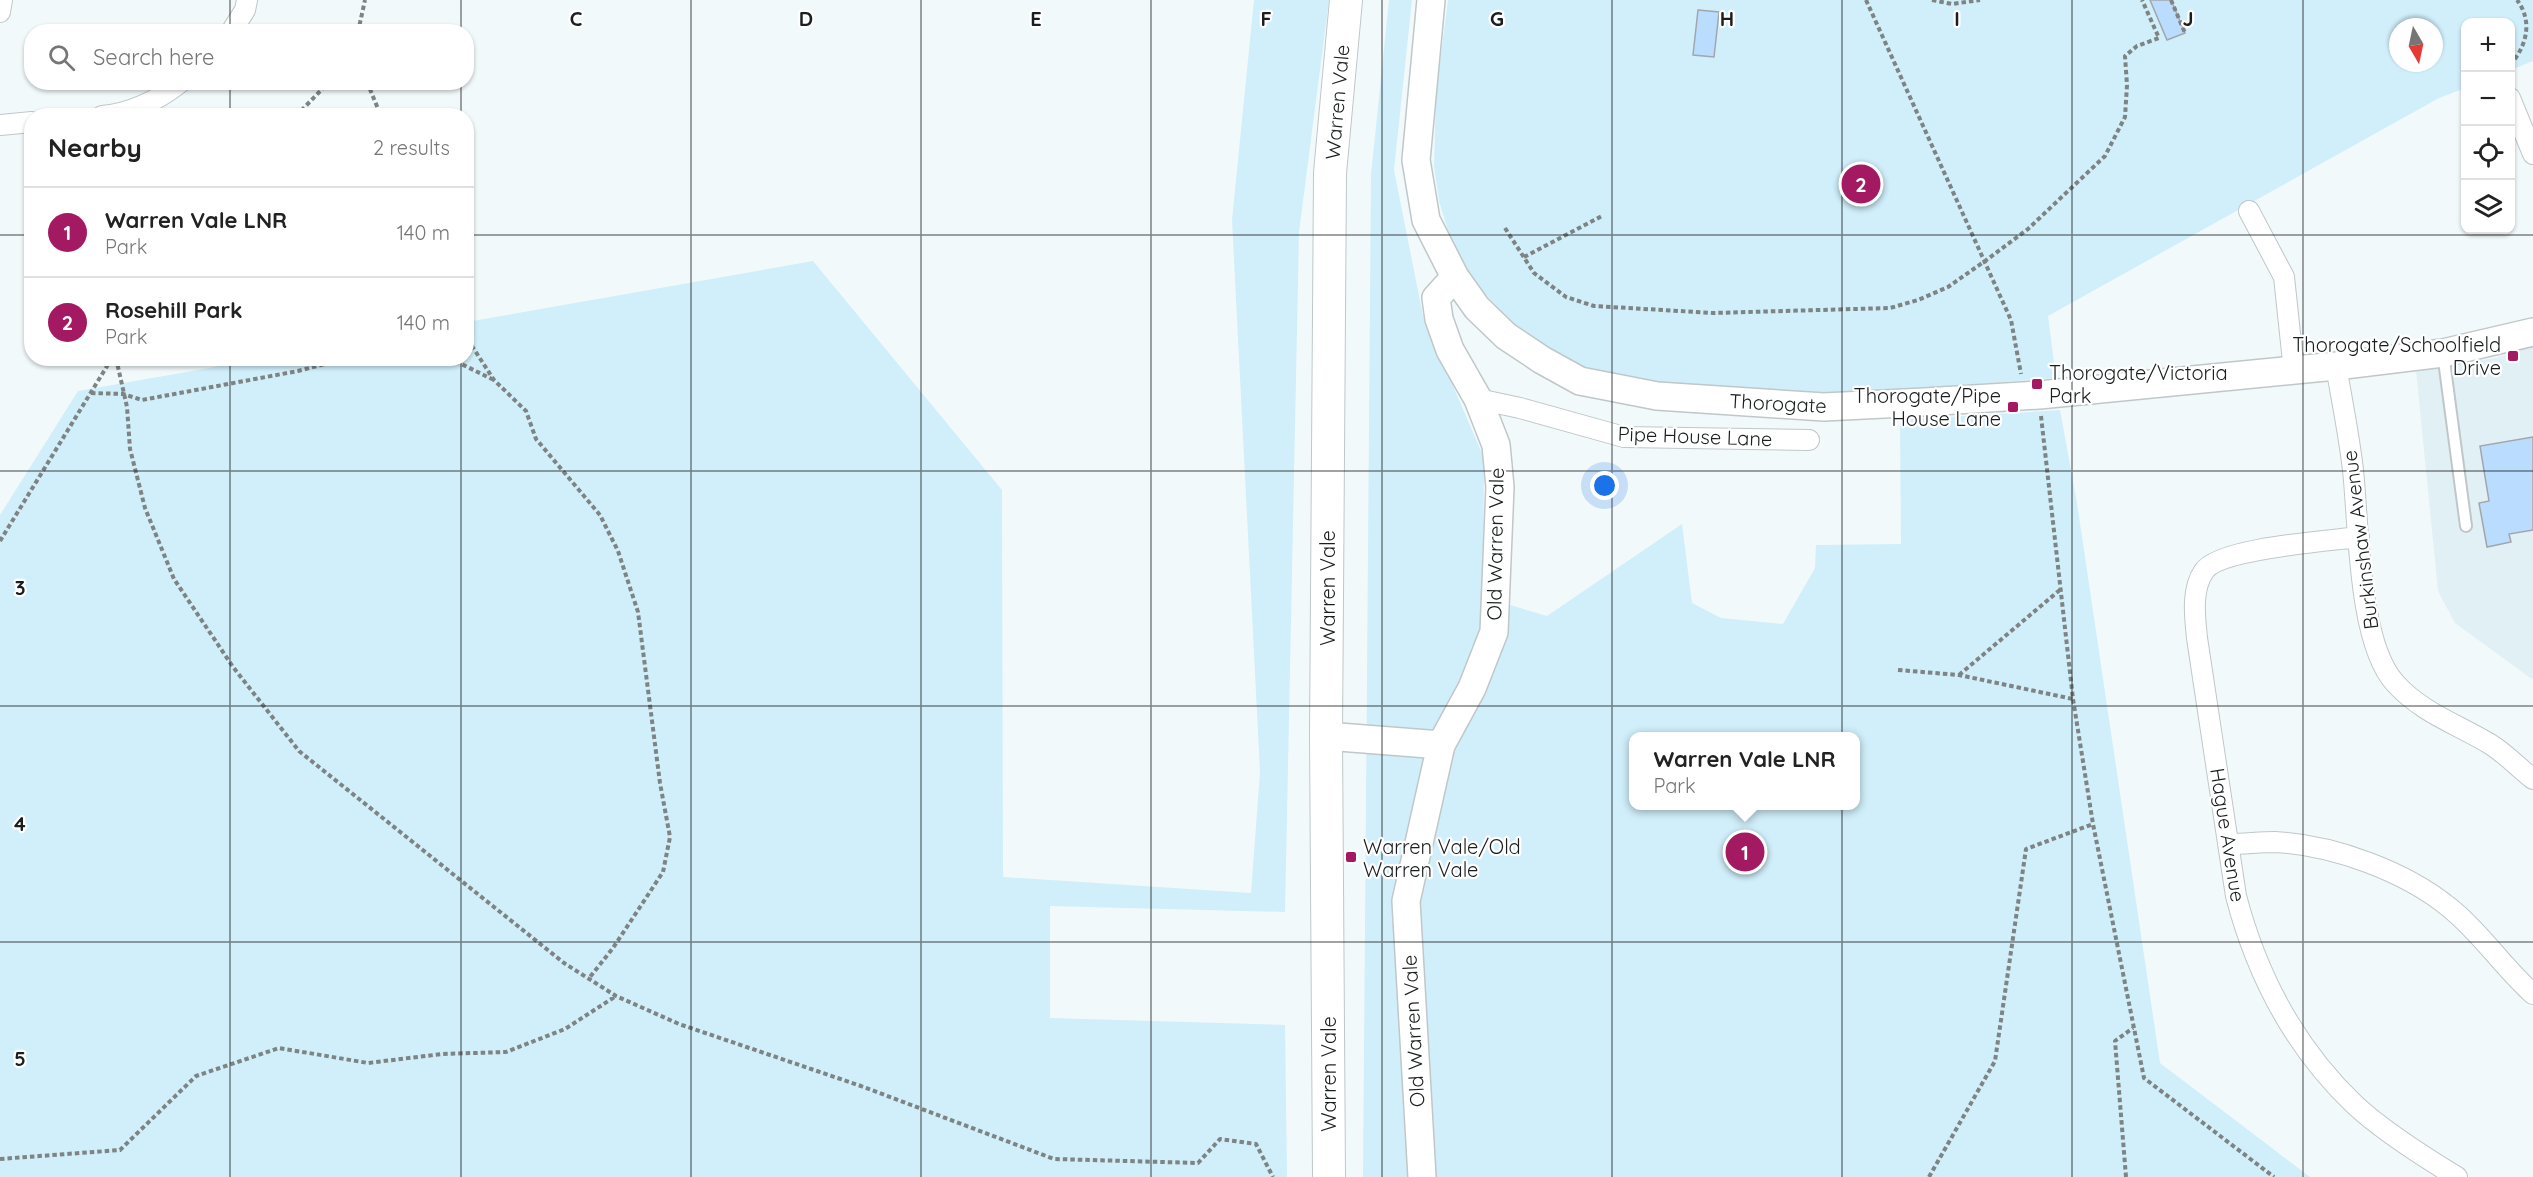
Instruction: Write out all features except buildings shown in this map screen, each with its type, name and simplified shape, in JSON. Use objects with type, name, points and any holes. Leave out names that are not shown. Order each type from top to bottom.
[{"type":"main road","name":"Warren Vale","points":[[1329,1166],[1326,736],[1330,173],[1346,0]]},
{"type":"street","points":[[0,12],[3,0]]},
{"type":"street","points":[[236,24],[245,9],[247,0]]},
{"type":"street","points":[[1431,0],[1416,160],[1426,220],[1455,278]]},
{"type":"street","points":[[137,108],[147,105],[169,90]]},
{"type":"street","points":[[2515,108],[2533,154]]},
{"type":"street","points":[[0,120],[24,122]]},
{"type":"street","points":[[2249,211],[2284,277],[2294,371]]},
{"type":"street","name":"Thorogate","points":[[1455,278],[1477,308],[1506,336],[1542,360],[1580,381],[1657,396],[1824,407],[2032,395],[2294,371],[2444,353],[2533,332]]},
{"type":"street","name":"Old Warren Vale","points":[[1422,1177],[1406,902],[1441,745],[1472,688],[1494,632],[1500,487],[1496,445],[1478,399],[1450,350],[1439,319],[1436,297],[1455,278]]},
{"type":"street","name":"Burkinshaw Avenue","points":[[2336,366],[2352,467],[2366,613],[2380,662],[2394,682],[2411,699],[2438,718],[2493,746],[2533,779]]},
{"type":"street","name":"Pipe House Lane","points":[[1478,399],[1520,408],[1624,437],[1809,440]]},
{"type":"street","name":"Hague Avenue","points":[[2359,537],[2224,557],[2205,570],[2197,589],[2194,610],[2236,896],[2247,938],[2259,969],[2292,1030],[2321,1070],[2357,1107],[2457,1177]]},
{"type":"street","points":[[1326,736],[1441,745]]},
{"type":"street","points":[[2229,844],[2276,842],[2318,849],[2357,859],[2395,874],[2425,889],[2452,909],[2533,994]]},
{"type":"lane","points":[[2444,353],[2466,526]]},
{"type":"path","points":[[360,24],[364,0]]},
{"type":"path","points":[[1866,0],[2011,320],[2032,395],[2061,589],[2073,699],[2093,824],[2144,1077],[2274,1177]]},
{"type":"path","points":[[1932,0],[1952,4],[1980,0]]},
{"type":"path","points":[[1505,228],[1534,273],[1566,297],[1594,306],[1713,313],[1890,308],[1918,300],[1948,287],[2028,229],[2105,156],[2125,117],[2126,56],[2137,46],[2159,38],[2142,0]]},
{"type":"path","points":[[2171,0],[2185,33]]},
{"type":"path","points":[[2515,60],[2519,55],[2528,28],[2525,12],[2517,0]]},
{"type":"path","points":[[304,108],[321,90]]},
{"type":"path","points":[[370,90],[378,108]]},
{"type":"path","points":[[1524,257],[1602,216]]},
{"type":"path","points":[[474,349],[494,380],[526,411],[536,439],[600,515],[618,551],[638,612],[660,783],[670,837],[663,872],[613,948],[590,977]]},
{"type":"path","points":[[0,541],[109,366]]},
{"type":"path","points":[[116,366],[127,407],[130,449],[145,508],[174,579],[233,667],[299,751],[564,963],[590,977],[616,996],[679,1024],[861,1086],[1054,1159],[1198,1163],[1220,1139],[1256,1144],[1273,1177]]},
{"type":"path","points":[[92,393],[123,394],[142,400],[317,366]]},
{"type":"path","points":[[465,366],[494,380]]},
{"type":"path","points":[[1959,675],[2061,589]]},
{"type":"path","points":[[1898,670],[1959,675],[2073,699]]},
{"type":"path","points":[[1929,1177],[1995,1061],[2026,849],[2093,824]]},
{"type":"path","points":[[0,1159],[120,1150],[196,1076],[279,1048],[368,1063],[442,1054],[506,1052],[565,1029],[616,996]]},
{"type":"path","points":[[2126,1177],[2115,1041],[2133,1028]]},
{"type":"shaded area","points":[[1254,0],[1329,0],[1299,232],[1285,912],[1050,906],[1050,1018],[1285,1025],[1287,1177],[0,1177],[0,515],[78,391],[220,366],[474,366],[474,321],[813,261],[1002,490],[1003,877],[1251,893],[1260,772],[1232,220]]},
{"type":"shaded area","points":[[1389,0],[1412,0],[1394,170],[1423,316],[1484,458],[1483,604],[1510,605],[1547,616],[1682,524],[1692,603],[1721,618],[1783,624],[1815,568],[1816,545],[1901,544],[1900,420],[2060,410],[2077,503],[2160,1063],[2310,1177],[1363,1177],[1371,175]]},
{"type":"shaded area","points":[[1448,0],[2533,0],[2533,61],[2515,68],[2515,18],[2461,18],[2461,90],[2439,98],[2048,316],[2056,378],[1828,395],[1649,384],[1587,373],[1517,330],[1465,271],[1449,234],[1439,201],[1434,166],[1436,94]]},
{"type":"shaded area","points":[[2533,346],[2532,679],[2455,623],[2438,591],[2416,370],[2495,358]]},
{"type":"place","name":"Rosehill Park","points":[[1861,184]]},
{"type":"place","name":"Thorogate/Schoolfield Drive","points":[[2513,356]]},
{"type":"place","name":"Thorogate/Victoria Park","points":[[2037,384]]},
{"type":"place","name":"Thorogate/Pipe House Lane","points":[[2013,407]]},
{"type":"place","name":"Warren Vale LNR","points":[[1745,852]]},
{"type":"place","name":"Warren Vale/Old Warren Vale","points":[[1351,857]]}]
